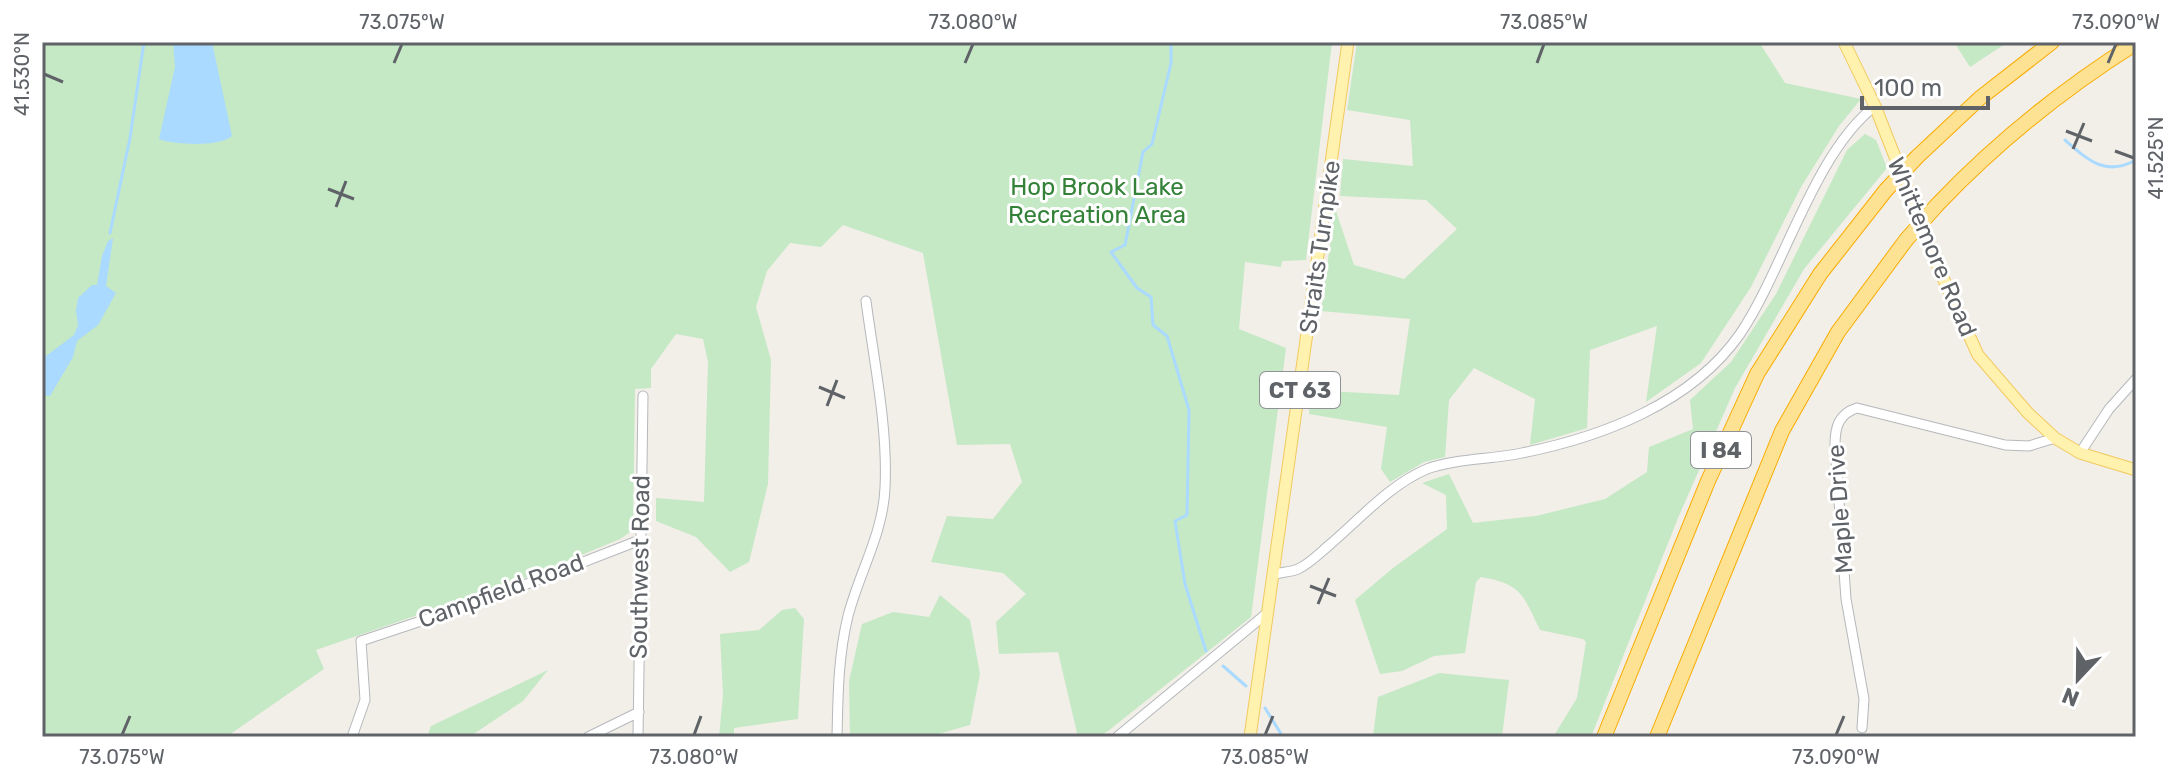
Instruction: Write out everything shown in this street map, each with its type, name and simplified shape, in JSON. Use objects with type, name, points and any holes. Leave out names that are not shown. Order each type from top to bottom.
[{"type":"highway","name":"I 84","points":[[1604,737],[1708,481],[1757,374],[1820,274],[1886,190],[1917,157],[1980,98],[2052,42]]},
{"type":"highway","name":"I 84","points":[[1657,737],[1782,431],[1838,332],[1906,240],[1982,160],[2040,111],[2136,43]]},
{"type":"main road","name":"Straits Turnpike","points":[[1250,737],[1348,42]]},
{"type":"main road","name":"Whittemore Road","points":[[1844,42],[1875,106],[1944,282],[1978,355],[2028,413],[2055,438],[2080,453],[2136,470]]},
{"type":"street","points":[[1275,574],[1298,569],[1400,485],[1429,469],[1524,453],[1604,431],[1654,408],[1686,387],[1740,334],[1835,154],[1861,117],[1875,106]]},
{"type":"street","points":[[837,737],[839,662],[849,614],[880,527],[885,488],[882,426],[866,301]]},
{"type":"street","points":[[2080,453],[2109,409],[2136,379]]},
{"type":"street","name":"Southwest Road","points":[[638,737],[643,396]]},
{"type":"street","name":"Maple Drive","points":[[1862,728],[1864,699],[1844,584],[1835,445],[1839,419],[1857,408],[2005,445],[2029,446],[2055,438]]},
{"type":"street","name":"Campfield Road","points":[[352,737],[365,700],[361,641],[496,596],[640,540]]},
{"type":"street","points":[[1118,736],[1266,614]]},
{"type":"street","points":[[588,737],[639,712]]},
{"type":"green space","name":"Hop Brook Lake Recreation Area","points":[[42,42],[1332,42],[1306,260],[1282,261],[1281,267],[1245,262],[1239,329],[1286,348],[1251,617],[1108,731],[1098,737],[1078,737],[1058,652],[999,654],[996,622],[1026,594],[1003,573],[931,562],[947,516],[993,519],[1022,482],[1010,444],[957,445],[923,253],[843,225],[821,247],[790,243],[767,271],[756,307],[771,360],[768,484],[749,562],[730,572],[696,537],[656,521],[656,498],[704,502],[708,362],[703,339],[676,334],[651,369],[651,388],[635,389],[633,530],[620,539],[531,576],[316,650],[324,669],[226,737],[42,737]]},
{"type":"green space","points":[[1357,42],[1759,42],[1785,83],[1861,99],[1839,126],[1801,187],[1751,287],[1701,363],[1646,402],[1657,326],[1590,350],[1587,428],[1530,445],[1535,399],[1474,368],[1449,400],[1445,457],[1424,462],[1390,482],[1381,469],[1387,427],[1309,414],[1310,390],[1399,395],[1410,319],[1321,311],[1335,208],[1354,265],[1404,279],[1457,229],[1426,200],[1340,196],[1343,159],[1413,166],[1410,120],[1347,110]]},
{"type":"green space","points":[[1954,42],[2008,42],[1970,67]]},
{"type":"green space","points":[[1865,134],[1876,140],[1887,168],[1804,269],[1735,388],[1678,518],[1591,737],[1553,737],[1577,698],[1586,642],[1540,630],[1520,593],[1495,580],[1481,577],[1476,582],[1465,653],[1434,656],[1402,671],[1380,674],[1355,600],[1447,529],[1446,495],[1422,483],[1449,474],[1473,523],[1536,516],[1605,499],[1647,472],[1649,447],[1693,429],[1690,400],[1731,362],[1776,294],[1847,150]]},
{"type":"green space","points":[[940,595],[970,620],[980,674],[970,725],[927,737],[850,737],[849,681],[862,624],[893,612],[929,617]]},
{"type":"green space","points":[[795,608],[804,619],[798,719],[734,728],[734,737],[719,737],[723,695],[720,634],[759,630],[782,610]]},
{"type":"green space","points":[[548,670],[523,701],[469,737],[427,737],[431,726]]},
{"type":"green space","points":[[1439,673],[1509,680],[1502,737],[1373,737],[1378,697]]},
{"type":"water","points":[[173,42],[212,42],[232,136],[226,140],[197,144],[159,139],[175,67]]},
{"type":"water","points":[[113,238],[106,286],[116,293],[98,325],[77,341],[73,357],[50,396],[42,395],[42,359],[74,335],[78,325],[78,298],[92,285],[97,285],[102,256],[108,241]]},
{"type":"waterway","points":[[110,233],[130,138],[144,42]]},
{"type":"waterway","points":[[1171,42],[1171,63],[1152,144],[1143,152],[1125,245],[1111,252],[1137,288],[1151,297],[1153,325],[1167,336],[1189,410],[1187,515],[1175,521],[1185,584],[1206,651]]},
{"type":"waterway","points":[[2065,140],[2098,164],[2115,167],[2136,160]]},
{"type":"waterway","points":[[1223,666],[1246,686]]},
{"type":"waterway","points":[[1265,708],[1283,737]]}]
